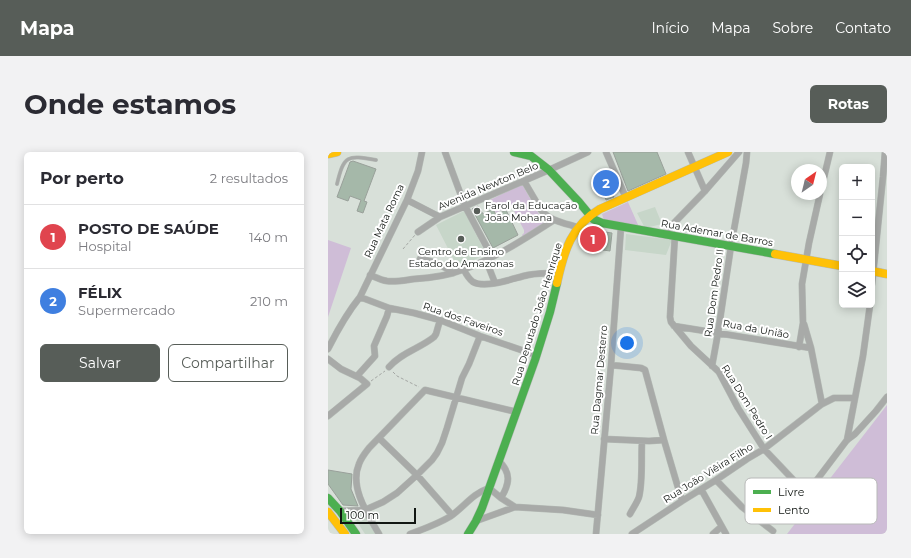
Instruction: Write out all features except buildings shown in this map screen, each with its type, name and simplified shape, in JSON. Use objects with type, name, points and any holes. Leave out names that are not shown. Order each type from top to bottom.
[{"type":"main road","points":[[328,154],[337,152]]},
{"type":"main road","points":[[514,152],[530,154],[549,170],[590,215]]},
{"type":"main road","name":"Rua Deputado João Henrique","points":[[468,534],[482,508],[517,412],[554,297],[566,250],[577,227],[590,215],[600,209],[728,152]]},
{"type":"main road","name":"Rua Ademar de Barros","points":[[590,215],[598,221],[621,227],[675,235],[839,265]]},
{"type":"main road","points":[[875,271],[887,274]]},
{"type":"main road","points":[[328,498],[340,511],[356,534]]},
{"type":"main road","points":[[328,512],[345,534]]},
{"type":"street","name":"Rua Mata Roma","points":[[328,349],[341,324],[360,297],[407,200],[418,171],[422,152]]},
{"type":"street","points":[[444,152],[465,206],[489,258],[495,283]]},
{"type":"street","name":"Avenida Newton Belo","points":[[418,232],[440,217],[588,152]]},
{"type":"street","points":[[606,152],[626,198]]},
{"type":"street","points":[[688,152],[705,191]]},
{"type":"street","points":[[666,234],[674,223],[705,191],[739,152]]},
{"type":"street","name":"Rua Dom Pedro II","points":[[712,366],[747,152]]},
{"type":"street","points":[[827,165],[830,152]]},
{"type":"street","points":[[875,252],[885,152]]},
{"type":"street","points":[[524,181],[540,210],[546,216],[577,227]]},
{"type":"street","points":[[407,200],[440,217]]},
{"type":"street","points":[[799,347],[803,323],[802,284],[819,200]]},
{"type":"street","points":[[370,275],[386,281],[396,282],[464,270],[520,242],[554,220]]},
{"type":"street","name":"Rua Dagmar Desterro","points":[[596,534],[611,365],[621,227]]},
{"type":"street","points":[[674,326],[670,317],[675,235]]},
{"type":"street","points":[[420,259],[429,260],[440,264],[453,273]]},
{"type":"street","points":[[464,270],[472,281],[484,284],[507,281],[528,275],[559,273]]},
{"type":"street","name":"Rua dos Faveiros","points":[[360,297],[389,308],[440,320],[480,336],[536,355]]},
{"type":"street","points":[[357,376],[375,356],[374,346],[389,308]]},
{"type":"street","points":[[847,440],[863,356],[870,308]]},
{"type":"street","points":[[389,367],[400,356],[434,337],[440,320]]},
{"type":"street","points":[[803,323],[811,348],[822,404]]},
{"type":"street","name":"Rua da União","points":[[674,326],[811,348]]},
{"type":"street","name":"Rua Dom Pedro I","points":[[674,326],[691,346],[719,372],[738,408],[764,449],[791,478]]},
{"type":"street","points":[[340,511],[365,510],[383,502],[397,493],[432,460],[442,443],[462,378],[480,336]]},
{"type":"street","points":[[328,359],[341,369],[357,376],[367,384],[328,416]]},
{"type":"street","points":[[611,365],[643,368],[645,370],[682,501]]},
{"type":"street","points":[[379,534],[365,510],[358,491],[356,478],[358,466],[363,456],[425,390],[517,412]]},
{"type":"street","points":[[847,440],[855,434],[887,397]]},
{"type":"street","name":"Rua João Viêira Filho","points":[[632,534],[764,449],[822,404],[834,398],[855,398]]},
{"type":"street","points":[[379,438],[417,475],[452,515]]},
{"type":"street","points":[[604,439],[642,441],[664,440]]},
{"type":"street","name":"Rua Dom Pedro I","points":[[818,478],[847,440]]},
{"type":"street","points":[[630,514],[639,496],[642,441]]},
{"type":"street","points":[[499,460],[508,476],[506,489],[501,498]]},
{"type":"street","points":[[716,480],[745,509]]},
{"type":"street","points":[[410,534],[440,522],[452,515],[476,493],[489,488],[515,507]]},
{"type":"street","points":[[701,489],[726,534]]},
{"type":"street","points":[[476,521],[515,507],[598,514]]},
{"type":"street","points":[[764,524],[773,531]]},
{"type":"street","points":[[713,534],[722,527]]},
{"type":"lane","points":[[360,152],[360,158]]},
{"type":"lane","points":[[337,184],[340,173],[347,159],[360,158],[376,160]]},
{"type":"path","points":[[403,248],[418,232]]},
{"type":"path","points":[[367,384],[389,367],[396,376],[425,390]]},
{"type":"shaded area","points":[[522,184],[540,216],[546,220],[544,223],[523,237],[522,235],[524,230],[511,205],[496,213],[490,200]]},
{"type":"shaded area","points":[[628,202],[639,227],[604,221],[602,214]]},
{"type":"shaded area","points":[[655,207],[662,224],[645,228],[637,213]]},
{"type":"shaded area","name":"Centro de Ensino Estado do Amazonas","points":[[464,211],[486,254],[458,268],[436,225]]},
{"type":"shaded area","points":[[626,234],[672,240],[666,255],[625,250]]},
{"type":"shaded area","points":[[328,240],[351,248],[328,317]]},
{"type":"shaded area","points":[[887,405],[887,534],[787,534],[795,524],[877,524],[877,478],[830,478]]},
{"type":"shaded area","points":[[363,513],[375,534],[365,534],[352,514]]},
{"type":"traffic: fast","points":[[514,152],[531,156],[549,170],[593,219],[602,223],[775,254]]},
{"type":"traffic: fast","points":[[468,534],[482,508],[535,360],[550,312],[557,283]]},
{"type":"traffic: fast","points":[[328,498],[340,511],[356,534]]},
{"type":"traffic: slow","points":[[328,154],[337,152]]},
{"type":"traffic: slow","points":[[557,283],[570,240],[575,231],[590,216],[600,209],[728,152]]},
{"type":"traffic: slow","points":[[775,254],[839,265]]},
{"type":"traffic: slow","points":[[875,272],[887,274]]},
{"type":"traffic: slow","points":[[328,512],[345,534]]},
{"type":"place","name":"FÉLIX","points":[[606,183]]},
{"type":"place","name":"Farol da Educação João Mohana","points":[[477,211]]},
{"type":"place","name":"Centro de Ensino Estado do Amazonas","points":[[461,239]]},
{"type":"place","name":"POSTO DE SAÚDE","points":[[593,239]]}]
